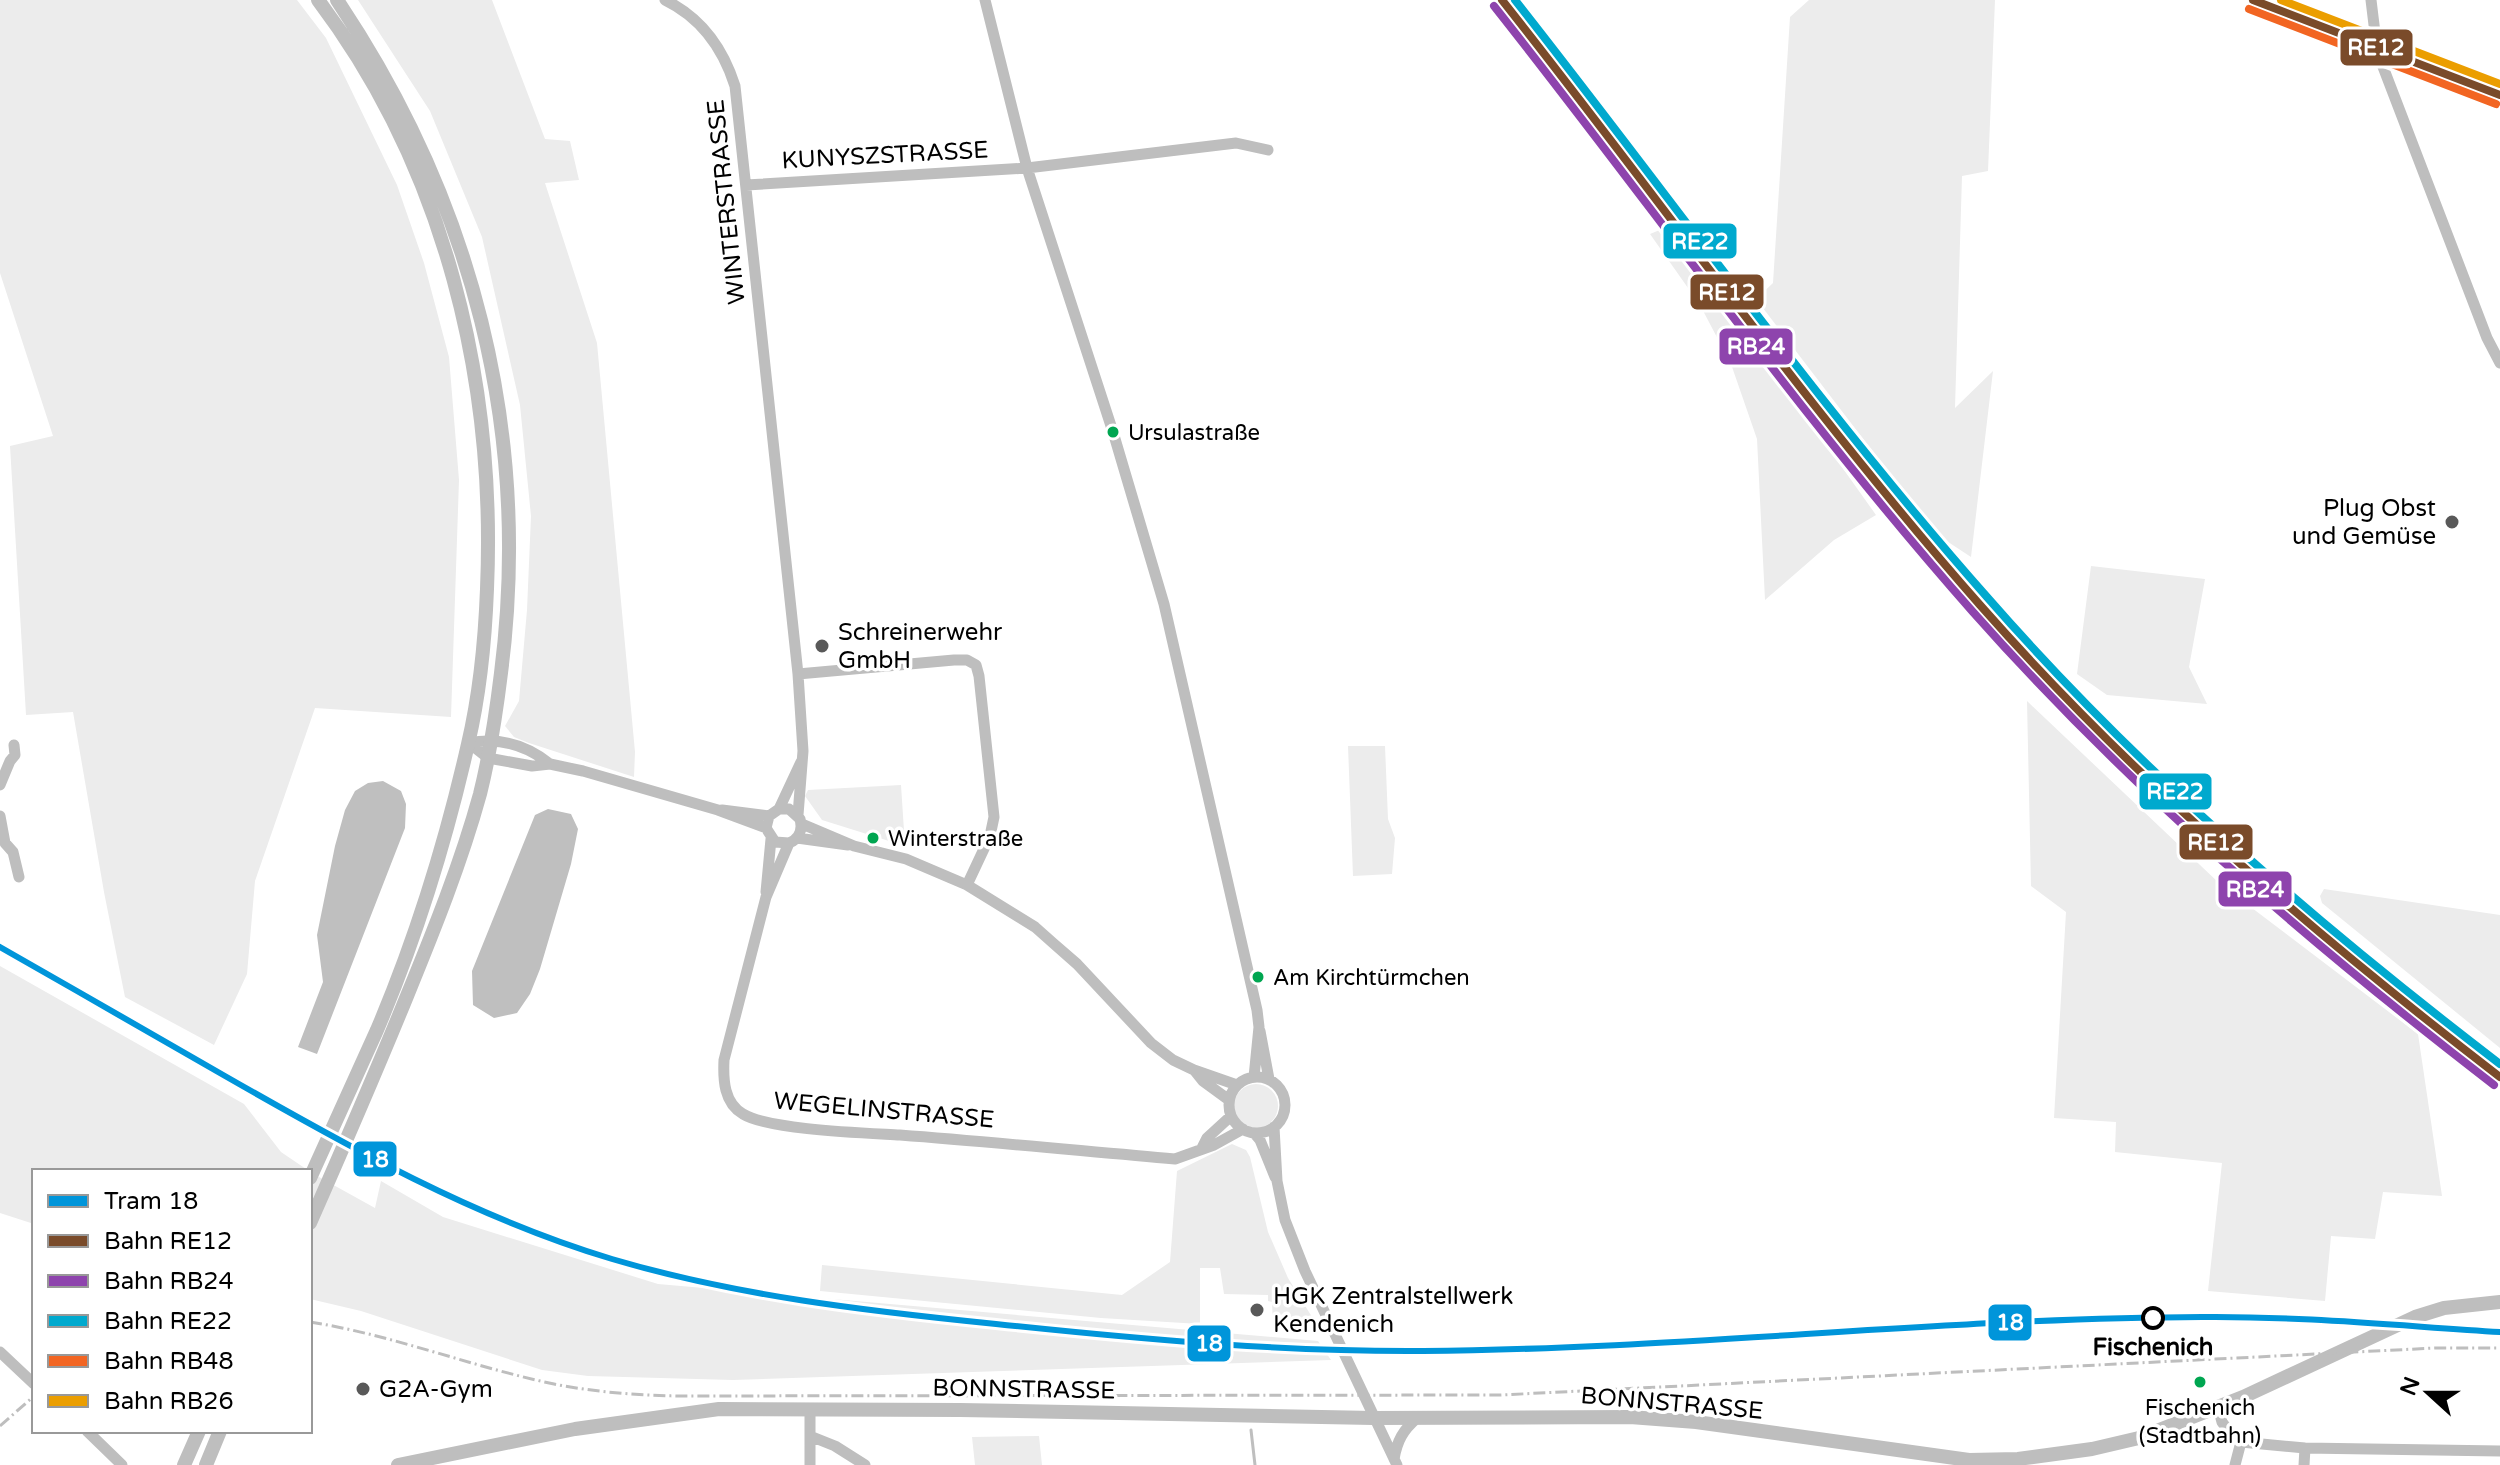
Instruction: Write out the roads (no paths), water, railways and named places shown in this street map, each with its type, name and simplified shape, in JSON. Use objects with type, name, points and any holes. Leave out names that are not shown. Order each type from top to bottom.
[{"type":"main road","points":[[312,1174],[377,1028],[433,875],[469,743],[484,650],[488,560],[485,458],[474,360],[459,297],[421,184],[395,126],[318,0]]},
{"type":"main road","points":[[312,1218],[448,893],[478,802],[492,739],[507,623],[510,534],[505,447],[488,350],[464,258],[435,178],[393,90],[371,50],[337,0]]},
{"type":"main road","name":"BONNSTRASSE","points":[[398,1465],[495,1443],[719,1409],[1373,1418],[1644,1418],[1696,1422],[1969,1460],[2018,1459],[2092,1449],[2139,1438],[2218,1407],[2415,1317],[2444,1308],[2500,1302]]},
{"type":"main road","points":[[184,1465],[198,1433]]},
{"type":"main road","points":[[206,1465],[219,1433]]},
{"type":"street","name":"WINTERSTRASSE","points":[[665,0],[677,6],[713,38],[735,86],[803,737],[800,820],[793,841]]},
{"type":"street","points":[[985,0],[1027,168],[1113,432],[1164,604],[1231,889],[1269,1079]]},
{"type":"street","points":[[2371,0],[2375,33]]},
{"type":"street","points":[[2380,59],[2500,363]]},
{"type":"street","name":"KUNYSZSTRASSE","points":[[746,185],[1027,168],[1236,143],[1268,150]]},
{"type":"street","points":[[798,674],[954,660],[967,660],[976,665],[994,817],[990,836],[967,885]]},
{"type":"street","points":[[469,743],[492,739],[534,751],[550,764]]},
{"type":"street","points":[[469,743],[488,758],[532,766],[550,764],[718,810],[736,810],[771,823],[779,844],[793,841],[854,846],[906,859],[967,885],[1035,927],[1077,964],[1151,1043],[1173,1060],[1237,1085]]},
{"type":"street","points":[[0,785],[15,755],[14,745]]},
{"type":"street","name":"WINTERSTRASSE","points":[[771,823],[801,761]]},
{"type":"street","points":[[771,823],[789,809],[800,820],[854,846]]},
{"type":"street","points":[[0,816],[3,844],[13,852],[19,877]]},
{"type":"street","name":"WEGELINSTRASSE","points":[[766,897],[771,823]]},
{"type":"street","name":"WEGELINSTRASSE","points":[[793,841],[766,897],[724,1060],[725,1087],[729,1100],[739,1112],[767,1122],[844,1131],[1175,1159],[1248,1131]]},
{"type":"street","points":[[1254,1077],[1259,1027]]},
{"type":"street","points":[[1194,1070],[1203,1081],[1229,1100]]},
{"type":"street","points":[[1277,1181],[1260,1140],[1231,1116],[1229,1100],[1237,1085],[1254,1077],[1269,1079],[1279,1088],[1285,1104],[1284,1113],[1274,1127],[1277,1181],[1285,1220],[1305,1271],[1395,1462]]},
{"type":"street","points":[[1202,1148],[1207,1138],[1231,1116]]},
{"type":"street","points":[[1248,1131],[1274,1127]]},
{"type":"street","points":[[0,1352],[32,1382]]},
{"type":"street","points":[[2218,1407],[2227,1429],[2241,1442],[2305,1448],[2500,1451]]},
{"type":"street","points":[[810,1411],[810,1465]]},
{"type":"street","points":[[1395,1462],[1402,1435],[1417,1418]]},
{"type":"street","points":[[89,1433],[122,1465]]},
{"type":"street","points":[[810,1436],[835,1446],[865,1465]]},
{"type":"street","points":[[2235,1465],[2241,1442]]},
{"type":"street","points":[[2304,1465],[2305,1448]]},
{"type":"waterway","points":[[1251,1430],[1255,1465]]},
{"type":"tunnel","points":[[2375,33],[2380,59]]},
{"type":"railway","points":[[312,1322],[372,1335],[554,1384],[615,1393],[676,1396],[1501,1395],[2435,1348],[2500,1348]]},
{"type":"railway","points":[[0,1426],[32,1398]]},
{"type":"tram line","name":"18","points":[[0,947],[319,1129],[462,1202],[612,1259],[707,1283],[802,1300],[899,1314],[1103,1335],[1209,1344],[1369,1351],[1520,1349],[2007,1322],[2202,1317],[2314,1320],[2500,1332]]},
{"type":"rail line","name":"RE12","points":[[1502,0],[1856,457],[1917,532],[2039,670],[2100,733],[2228,853],[2362,968],[2500,1077]]},
{"type":"rail line","name":"RE22","points":[[1515,0],[1864,452],[2045,662],[2232,843],[2364,956],[2500,1064]]},
{"type":"rail line","name":"RE12","points":[[2253,0],[2500,95]]},
{"type":"rail line","name":"RB26","points":[[2281,0],[2500,84]]},
{"type":"rail line","name":"RB24","points":[[1494,6],[1849,464],[1973,612],[2033,677],[2094,740],[2222,860],[2356,975],[2494,1085]]},
{"type":"rail line","name":"RB48","points":[[2249,9],[2496,104]]},
{"type":"place","name":"Ursulastraße","points":[[1113,432]]},
{"type":"place","name":"Plug Obst und Gemüse","points":[[2452,522]]},
{"type":"place","name":"Schreinerwehr GmbH","points":[[822,646]]},
{"type":"place","name":"Winterstraße","points":[[873,838]]},
{"type":"place","name":"Am Kirchtürmchen","points":[[1258,977]]},
{"type":"place","name":"HGK Zentralstellwerk Kendenich","points":[[1257,1310]]},
{"type":"place","name":"Fischenich","points":[[2153,1318]]},
{"type":"place","name":"Fischenich (Stadtbahn)","points":[[2200,1382]]},
{"type":"place","name":"G2A-Gym","points":[[363,1389]]}]
